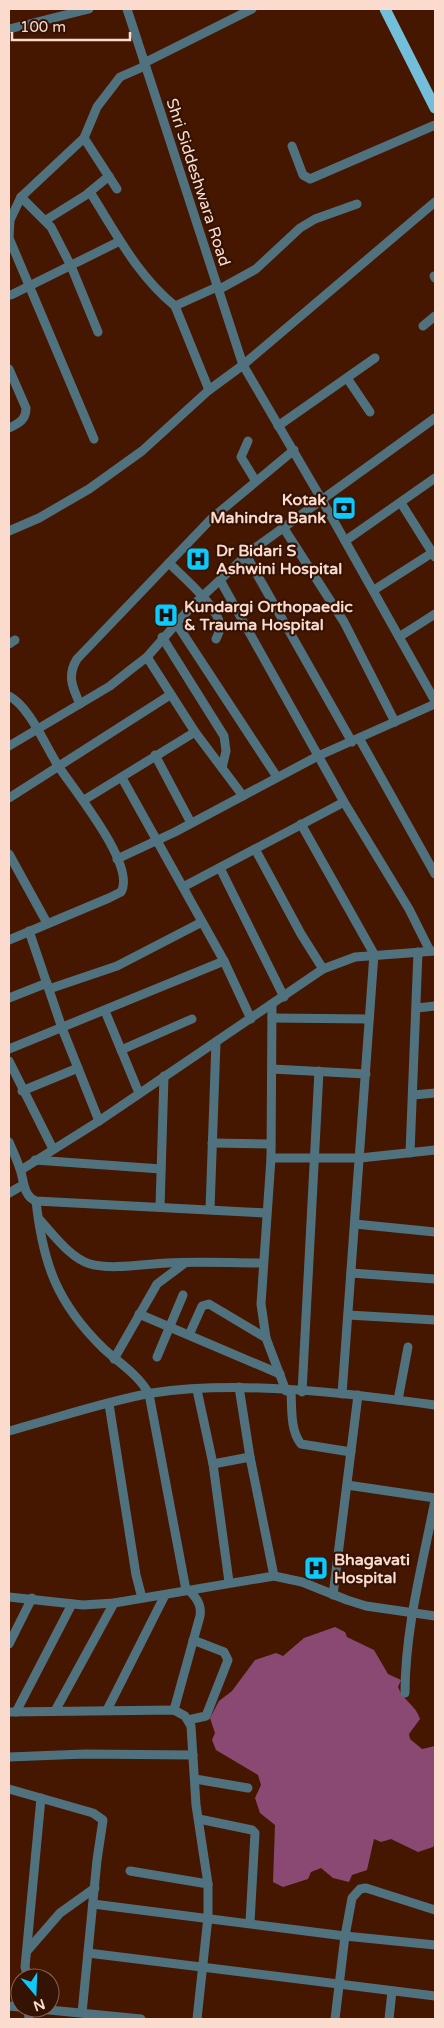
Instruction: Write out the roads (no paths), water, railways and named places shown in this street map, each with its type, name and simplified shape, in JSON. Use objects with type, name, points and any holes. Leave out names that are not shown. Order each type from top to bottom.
[{"type":"main road","points":[[385,9],[435,108]]},
{"type":"street","points":[[9,29],[89,9]]},
{"type":"street","name":"Shri Siddeshwara Road","points":[[126,9],[243,365],[374,590],[435,703]]},
{"type":"street","points":[[94,439],[9,238],[10,220],[21,197],[84,138],[97,108],[120,77],[252,9]]},
{"type":"street","points":[[292,146],[303,175],[310,179],[435,125]]},
{"type":"street","points":[[84,138],[117,189]]},
{"type":"street","points":[[46,220],[90,192],[109,176]]},
{"type":"street","points":[[90,192],[120,241],[156,291],[175,306],[209,390]]},
{"type":"street","points":[[21,197],[46,220],[71,266],[98,332]]},
{"type":"street","points":[[9,531],[39,518],[89,489],[142,451],[209,390],[243,365],[435,202]]},
{"type":"street","points":[[175,306],[218,289],[256,269],[300,228],[315,219],[357,204]]},
{"type":"street","points":[[11,296],[120,241]]},
{"type":"street","points":[[423,326],[435,316]]},
{"type":"street","points":[[278,426],[375,358]]},
{"type":"street","points":[[9,428],[20,422],[26,414],[26,408],[10,374]]},
{"type":"street","points":[[347,378],[370,412]]},
{"type":"street","points":[[9,746],[110,686],[147,657],[162,637],[246,555],[435,418]]},
{"type":"street","points":[[248,441],[241,457],[246,469],[255,480]]},
{"type":"street","points":[[80,704],[70,678],[74,663],[211,519],[255,480],[294,450]]},
{"type":"street","points":[[345,540],[435,478]]},
{"type":"street","points":[[374,590],[434,554],[401,503]]},
{"type":"street","points":[[283,527],[344,622],[395,722]]},
{"type":"street","points":[[246,555],[435,874]]},
{"type":"street","points":[[169,563],[202,596],[218,620],[220,630],[216,639]]},
{"type":"street","points":[[21,1170],[99,1122],[164,1076],[272,1006],[323,969],[342,960],[374,954],[433,951],[344,802],[220,580]]},
{"type":"street","points":[[400,637],[435,614]]},
{"type":"street","points":[[176,623],[277,777]]},
{"type":"street","points":[[162,637],[224,736],[226,750],[222,768]]},
{"type":"street","points":[[147,657],[195,732],[243,796]]},
{"type":"street","points":[[9,798],[170,694]]},
{"type":"street","points":[[9,696],[16,700],[37,729],[58,766],[84,800],[117,859],[124,881],[121,892],[47,923],[10,936]]},
{"type":"street","points":[[117,859],[191,824],[318,756],[435,703]]},
{"type":"street","points":[[84,800],[195,732]]},
{"type":"street","points":[[155,755],[191,824]]},
{"type":"street","points":[[122,778],[224,961],[251,1020]]},
{"type":"street","points":[[183,887],[344,802]]},
{"type":"street","points":[[301,824],[374,954],[342,1394]]},
{"type":"street","points":[[255,849],[301,934],[323,969]]},
{"type":"street","points":[[9,854],[47,923]]},
{"type":"street","points":[[220,868],[284,997]]},
{"type":"street","points":[[9,998],[117,966],[202,922]]},
{"type":"street","points":[[29,930],[62,1028],[99,1122]]},
{"type":"street","points":[[410,1152],[418,952]]},
{"type":"street","points":[[9,1049],[224,961]]},
{"type":"street","points":[[272,1006],[271,1158],[261,1304],[266,1338],[288,1391],[296,1438],[301,1444],[351,1452]]},
{"type":"street","points":[[417,1008],[435,1006]]},
{"type":"street","points":[[105,1011],[139,1093]]},
{"type":"street","points":[[272,1018],[370,1018]]},
{"type":"street","points":[[121,1050],[192,1019]]},
{"type":"street","points":[[210,1209],[216,1042]]},
{"type":"street","points":[[9,1062],[22,1091],[54,1149]]},
{"type":"street","points":[[22,1091],[78,1068]]},
{"type":"street","points":[[272,1069],[366,1074]]},
{"type":"street","points":[[302,1392],[316,1159],[319,1071]]},
{"type":"street","points":[[160,1206],[164,1076]]},
{"type":"street","points":[[413,1095],[435,1093]]},
{"type":"street","points":[[9,1142],[21,1170],[23,1185],[29,1196],[36,1201],[266,1213]]},
{"type":"street","points":[[212,1143],[271,1144]]},
{"type":"street","points":[[271,1158],[360,1158],[435,1150]]},
{"type":"street","points":[[35,1160],[161,1169]]},
{"type":"street","points":[[9,1193],[23,1185]]},
{"type":"street","points":[[36,1201],[48,1264],[63,1302],[84,1330],[114,1359],[136,1375],[149,1394],[188,1590],[201,1608],[174,1710]]},
{"type":"street","points":[[38,1218],[77,1257],[90,1264],[105,1266],[263,1263]]},
{"type":"street","points":[[355,1224],[435,1232]]},
{"type":"street","points":[[114,1359],[138,1314],[157,1284],[186,1263]]},
{"type":"street","points":[[351,1273],[435,1279]]},
{"type":"street","points":[[157,1356],[183,1295]]},
{"type":"street","points":[[189,1335],[202,1306],[210,1304],[266,1338]]},
{"type":"street","points":[[138,1314],[280,1374]]},
{"type":"street","points":[[348,1315],[435,1320]]},
{"type":"street","points":[[398,1400],[408,1347]]},
{"type":"street","points":[[9,1431],[149,1394],[239,1387],[358,1395],[435,1405]]},
{"type":"street","points":[[239,1387],[250,1457],[274,1576]]},
{"type":"street","points":[[197,1390],[213,1464],[228,1582]]},
{"type":"street","points":[[333,1595],[358,1395]]},
{"type":"street","points":[[108,1404],[136,1575],[142,1598]]},
{"type":"street","points":[[213,1464],[250,1457]]},
{"type":"street","points":[[347,1485],[435,1499],[413,1612],[405,1693]]},
{"type":"street","points":[[9,1597],[32,1598],[72,1604],[114,1603],[228,1582],[274,1576],[302,1582],[366,1606],[435,1616]]},
{"type":"street","points":[[107,1710],[166,1594]]},
{"type":"street","points":[[9,1644],[32,1598]]},
{"type":"street","points":[[54,1711],[114,1603]]},
{"type":"street","points":[[12,1712],[72,1604]]},
{"type":"street","points":[[188,1720],[206,1716],[228,1660],[224,1652],[193,1640]]},
{"type":"street","points":[[12,1712],[174,1710],[188,1720],[192,1731],[199,1819],[208,1884],[208,1917],[197,2019]]},
{"type":"street","points":[[9,1757],[85,1754],[193,1755]]},
{"type":"street","points":[[195,1779],[248,1788]]},
{"type":"street","points":[[9,1789],[93,1813],[103,1820],[88,1953],[85,2016]]},
{"type":"street","points":[[25,1968],[41,1798]]},
{"type":"street","points":[[199,1819],[252,1830],[255,1833],[250,1922]]},
{"type":"street","points":[[130,1871],[208,1884]]},
{"type":"street","points":[[27,1951],[60,1913],[94,1888]]},
{"type":"street","points":[[335,2019],[338,1984],[352,1898],[360,1889],[366,1888],[435,1910]]},
{"type":"street","points":[[94,1904],[250,1922],[345,1936],[435,1945]]},
{"type":"street","points":[[88,1953],[435,1996]]},
{"type":"street","points":[[389,2019],[392,1991]]},
{"type":"street","points":[[60,2012],[85,2016],[141,2019]]},
{"type":"place","name":"Kotak Mahindra Bank","points":[[344,508]]},
{"type":"place","name":"Dr Bidari S Ashwini Hospital","points":[[198,559]]},
{"type":"place","name":"Kundargi Orthopaedic & Trauma Hospital","points":[[166,615]]},
{"type":"place","name":"Bhagavati Hospital","points":[[316,1568]]}]
